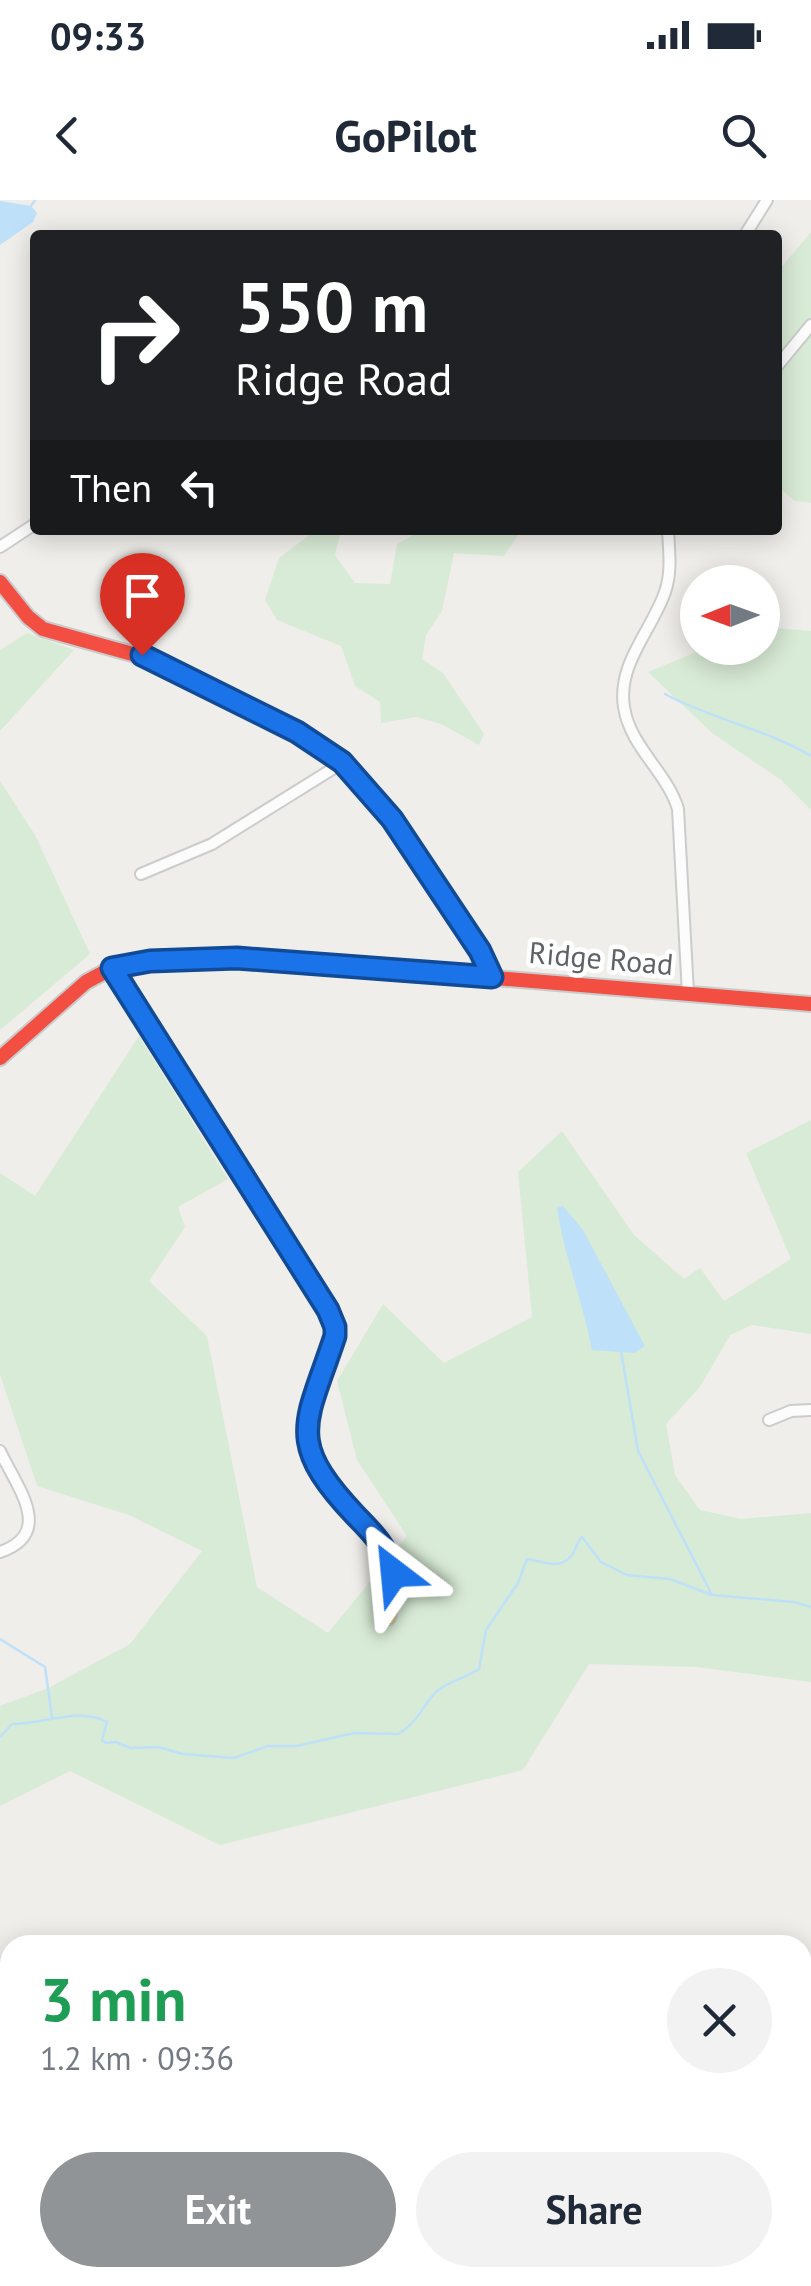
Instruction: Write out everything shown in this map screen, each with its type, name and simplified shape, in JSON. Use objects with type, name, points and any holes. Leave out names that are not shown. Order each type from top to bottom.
[{"type":"street","points":[[748,230],[767,200]]},
{"type":"street","points":[[782,360],[811,325]]},
{"type":"street","points":[[0,547],[30,527]]},
{"type":"street","points":[[668,535],[668,582],[629,664],[623,704],[631,730],[670,788],[678,809],[688,994]]},
{"type":"street","points":[[0,582],[28,618],[43,630],[161,662],[297,732],[342,762],[392,819],[480,951],[492,977]]},
{"type":"street","points":[[140,874],[212,844],[342,762]]},
{"type":"street","name":"Ridge Road","points":[[0,1058],[76,990],[112,968],[150,961],[237,958],[811,1004]]},
{"type":"street","points":[[112,968],[334,1323],[334,1340],[307,1412],[307,1444],[317,1468],[389,1556],[395,1595],[388,1617]]},
{"type":"street","points":[[769,1420],[811,1410]]},
{"type":"street","points":[[0,1452],[30,1519],[19,1544],[0,1552]]},
{"type":"green space","points":[[811,232],[811,503],[795,501],[782,490],[782,266]]},
{"type":"green space","points":[[309,535],[340,535],[335,555],[355,583],[390,584],[397,544],[414,535],[518,535],[504,556],[454,553],[442,611],[426,635],[422,659],[443,673],[484,734],[479,745],[441,724],[416,717],[381,723],[380,702],[355,686],[341,646],[277,620],[265,600],[279,558]]},
{"type":"green space","points":[[780,628],[811,631],[811,810],[781,780],[712,733],[648,672],[680,659],[680,665],[780,665]]},
{"type":"green space","points":[[27,633],[74,650],[0,731],[0,650]]},
{"type":"green space","points":[[0,781],[35,835],[90,954],[0,1030]]},
{"type":"green space","points":[[139,1036],[228,1179],[178,1207],[185,1227],[149,1281],[207,1336],[257,1587],[328,1633],[407,1536],[357,1460],[337,1381],[383,1304],[444,1363],[532,1317],[518,1172],[562,1131],[634,1235],[684,1279],[700,1268],[724,1301],[791,1259],[746,1153],[811,1120],[811,1334],[752,1325],[730,1335],[700,1387],[666,1424],[675,1475],[700,1510],[741,1519],[811,1513],[811,1682],[696,1667],[589,1664],[523,1770],[220,1845],[70,1771],[0,1806],[0,1706],[48,1688],[130,1644],[202,1551],[129,1515],[37,1486],[0,1375],[0,1173],[35,1196]]},
{"type":"water","points":[[0,201],[31,206],[37,213],[33,222],[0,245]]},
{"type":"water","points":[[563,1206],[583,1230],[645,1346],[634,1353],[592,1350],[560,1226],[557,1208]]},
{"type":"waterway","points":[[31,206],[35,200]]},
{"type":"waterway","points":[[665,694],[811,756]]},
{"type":"waterway","points":[[621,1351],[638,1451],[712,1595]]},
{"type":"waterway","points":[[0,1737],[12,1724],[85,1716],[107,1722],[102,1740],[106,1743],[234,1758],[268,1746],[297,1746],[354,1733],[398,1734],[439,1689],[479,1669],[486,1630],[518,1583],[527,1559],[559,1564],[569,1558],[582,1537],[601,1562],[627,1575],[670,1579],[712,1595],[811,1607]]},
{"type":"waterway","points":[[0,1639],[45,1667],[52,1717]]},
{"type":"traffic: slow","points":[[112,968],[334,1323],[329,1353],[308,1412],[308,1443],[330,1488],[377,1540],[387,1560],[392,1585],[388,1617]]},
{"type":"traffic: jam","points":[[0,582],[43,629],[161,662],[297,732],[342,763],[393,819],[479,951],[491,977]]},
{"type":"traffic: jam","points":[[0,1058],[86,982],[112,968],[150,961],[276,960],[811,1004]]},
{"type":"route","points":[[142,655],[297,732],[342,762],[392,819],[480,951],[492,977],[237,958],[150,961],[112,968],[328,1310],[335,1336],[307,1412],[307,1444],[332,1490],[380,1542],[394,1573]]}]
